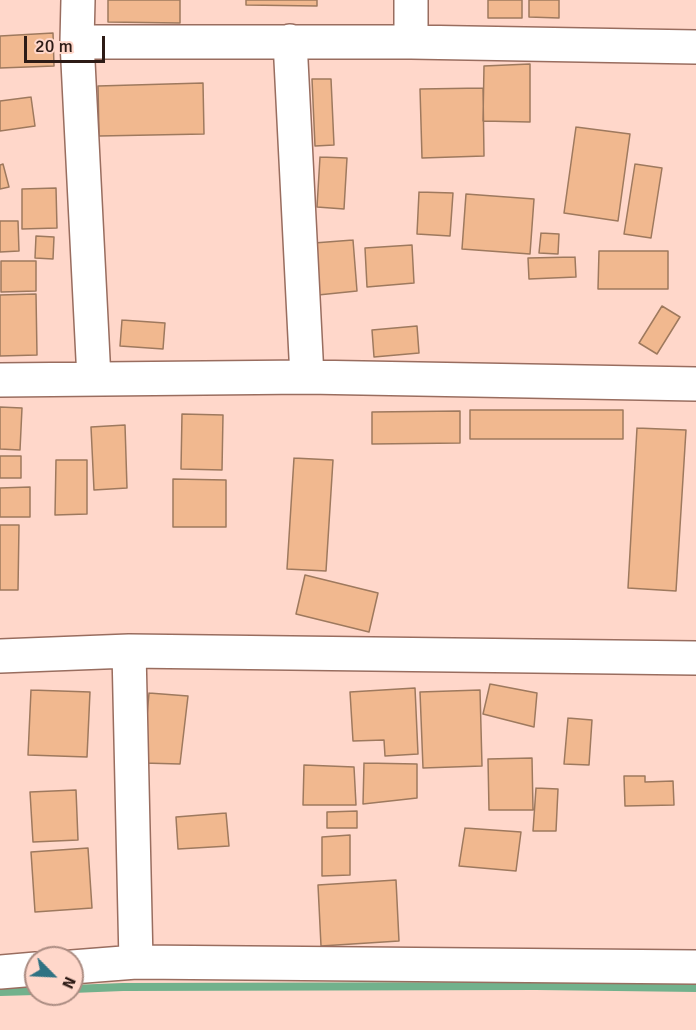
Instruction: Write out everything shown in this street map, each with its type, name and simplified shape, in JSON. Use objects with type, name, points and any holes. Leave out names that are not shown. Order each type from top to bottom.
[{"type":"street","points":[[78,0],[77,42],[94,379]]},
{"type":"street","points":[[411,0],[411,42]]},
{"type":"street","points":[[77,42],[290,41],[696,47]]},
{"type":"street","points":[[290,41],[308,377]]},
{"type":"street","points":[[0,380],[308,377],[696,384]]},
{"type":"street","points":[[129,651],[136,962]]},
{"type":"street","points":[[0,656],[129,651],[696,658]]},
{"type":"street","points":[[84,965],[136,962],[696,967]]},
{"type":"street","points":[[0,972],[24,970]]},
{"type":"building","points":[[108,0],[180,0],[180,23],[108,22]]},
{"type":"building","points":[[246,0],[317,0],[317,6],[246,5]]},
{"type":"building","points":[[488,0],[522,0],[522,18],[488,18]]},
{"type":"building","points":[[529,0],[559,0],[559,18],[529,17]]},
{"type":"building","points":[[53,33],[54,66],[0,68],[0,36]]},
{"type":"building","points":[[530,64],[530,122],[483,121],[484,66]]},
{"type":"building","points":[[312,79],[331,79],[334,145],[315,146]]},
{"type":"building","points":[[203,83],[204,134],[99,136],[98,86]]},
{"type":"building","points":[[483,88],[484,156],[422,158],[420,89]]},
{"type":"building","points":[[31,97],[35,126],[0,131],[0,101]]},
{"type":"building","points":[[576,127],[630,134],[618,221],[564,213]]},
{"type":"building","points":[[320,157],[347,158],[344,209],[317,207]]},
{"type":"building","points":[[3,164],[9,187],[0,189],[0,165]]},
{"type":"building","points":[[635,164],[662,168],[651,238],[624,234]]},
{"type":"building","points":[[56,188],[57,228],[22,229],[22,189]]},
{"type":"building","points":[[419,192],[453,193],[450,236],[417,234]]},
{"type":"building","points":[[466,194],[534,199],[530,254],[462,249]]},
{"type":"building","points":[[0,221],[18,221],[19,251],[0,252]]},
{"type":"building","points":[[541,233],[559,234],[558,254],[539,253]]},
{"type":"building","points":[[36,236],[54,237],[53,259],[35,258]]},
{"type":"building","points":[[353,240],[357,291],[318,295],[314,243]]},
{"type":"building","points":[[412,245],[414,283],[367,287],[365,248]]},
{"type":"building","points":[[599,251],[668,251],[668,289],[598,289]]},
{"type":"building","points":[[575,257],[576,277],[529,279],[528,258]]},
{"type":"building","points":[[1,261],[36,261],[36,291],[1,292]]},
{"type":"building","points":[[36,294],[37,355],[0,356],[0,295]]},
{"type":"building","points":[[662,306],[680,317],[657,354],[639,343]]},
{"type":"building","points":[[122,320],[165,323],[163,349],[120,346]]},
{"type":"building","points":[[417,326],[419,353],[374,357],[372,330]]},
{"type":"building","points":[[0,407],[22,408],[20,450],[0,449]]},
{"type":"building","points":[[470,410],[623,410],[623,439],[470,439]]},
{"type":"building","points":[[460,411],[460,443],[372,444],[372,412]]},
{"type":"building","points":[[182,414],[223,415],[222,470],[181,469]]},
{"type":"building","points":[[125,425],[127,488],[94,490],[91,427]]},
{"type":"building","points":[[637,428],[686,430],[676,591],[628,588]]},
{"type":"building","points":[[0,456],[21,456],[21,478],[0,478]]},
{"type":"building","points":[[294,458],[333,460],[326,571],[287,569]]},
{"type":"building","points":[[56,460],[87,460],[87,514],[55,515]]},
{"type":"building","points":[[173,479],[226,480],[226,527],[173,527]]},
{"type":"building","points":[[30,487],[30,517],[0,517],[0,488]]},
{"type":"building","points":[[0,525],[19,525],[18,590],[0,590]]},
{"type":"building","points":[[305,575],[378,593],[369,632],[296,614]]},
{"type":"building","points":[[490,684],[537,693],[534,727],[483,714]]},
{"type":"building","points":[[415,688],[418,754],[385,756],[384,740],[353,741],[350,692]]},
{"type":"building","points":[[31,690],[90,692],[87,757],[28,755]]},
{"type":"building","points":[[480,690],[482,766],[423,768],[420,692]]},
{"type":"building","points":[[149,693],[188,696],[180,764],[143,763]]},
{"type":"building","points":[[568,718],[592,720],[589,765],[564,764]]},
{"type":"building","points":[[532,758],[533,810],[489,810],[488,759]]},
{"type":"building","points":[[364,763],[417,764],[417,798],[363,804]]},
{"type":"building","points":[[304,765],[354,767],[356,805],[303,805]]},
{"type":"building","points":[[624,776],[645,776],[645,782],[673,781],[674,805],[625,806]]},
{"type":"building","points":[[536,788],[558,789],[556,831],[533,831]]},
{"type":"building","points":[[76,790],[78,840],[33,842],[30,792]]},
{"type":"building","points":[[357,811],[357,828],[327,828],[327,812]]},
{"type":"building","points":[[226,813],[229,846],[178,849],[176,817]]},
{"type":"building","points":[[465,828],[521,832],[516,871],[459,866]]},
{"type":"building","points":[[350,835],[350,875],[322,876],[322,837]]},
{"type":"building","points":[[88,848],[92,908],[35,912],[31,852]]},
{"type":"building","points":[[396,880],[399,941],[321,946],[318,885]]},
{"type":"waterway","points":[[84,989],[536,986],[696,988]]},
{"type":"waterway","points":[[0,992],[24,991]]}]
